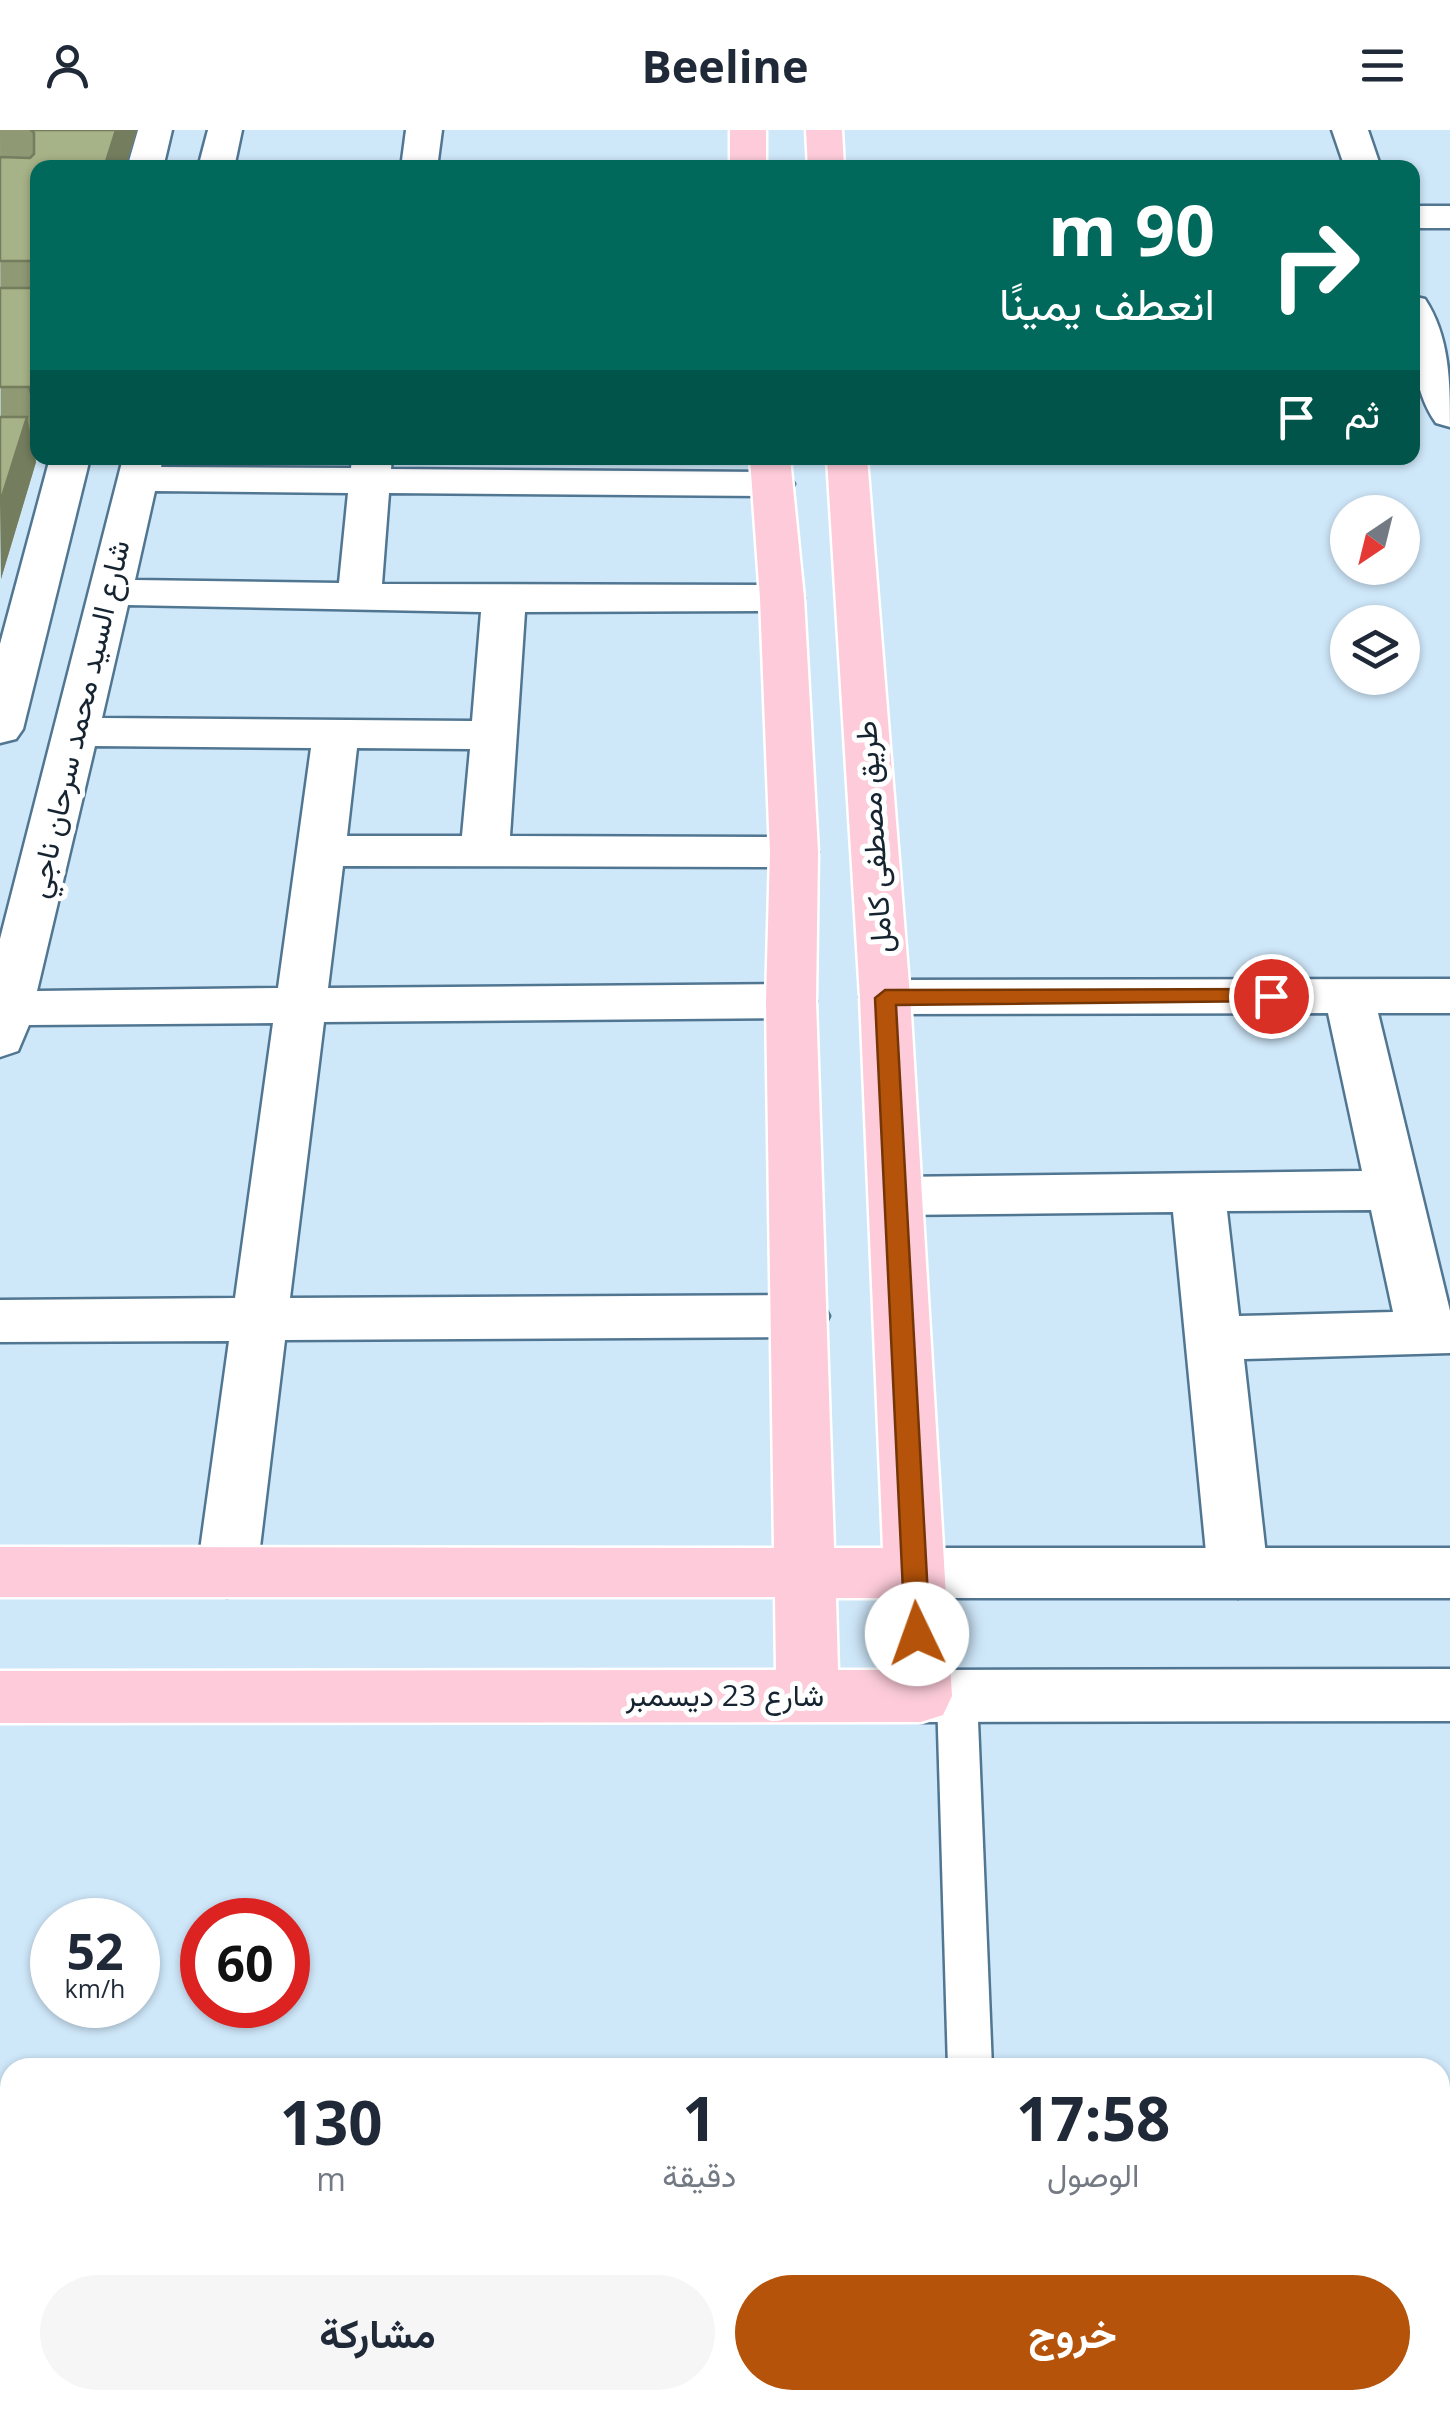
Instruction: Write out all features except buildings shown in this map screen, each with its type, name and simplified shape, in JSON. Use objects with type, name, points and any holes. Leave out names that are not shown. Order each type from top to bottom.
[{"type":"main road","points":[[748,130],[748,160]]},
{"type":"main road","points":[[824,130],[826,160]]},
{"type":"main road","name":"طريق مصطفى كامل","points":[[847,465],[885,998],[914,1573],[939,1696]]},
{"type":"main road","points":[[771,471],[782,598],[794,852],[791,1000],[808,1696]]},
{"type":"main road","points":[[0,1572],[914,1573]]},
{"type":"main road","name":"شارع 23 ديسمبر","points":[[0,1697],[939,1696]]},
{"type":"street","points":[[147,160],[155,130]]},
{"type":"street","points":[[218,160],[225,130]]},
{"type":"street","points":[[420,160],[424,130]]},
{"type":"street","points":[[1350,130],[1360,160]]},
{"type":"street","points":[[1420,217],[1450,217]]},
{"type":"street","points":[[1429,332],[1450,415]]},
{"type":"street","points":[[0,729],[14,619],[68,465]]},
{"type":"street","points":[[140,468],[771,471]]},
{"type":"street","name":"شارع السيد محمد سرحان ناجي","points":[[4,1024],[140,468]]},
{"type":"street","points":[[358,596],[370,470]]},
{"type":"street","points":[[107,592],[504,600],[782,598]]},
{"type":"street","points":[[485,851],[504,600]]},
{"type":"street","points":[[77,732],[494,735]]},
{"type":"street","points":[[228,1572],[336,736]]},
{"type":"street","points":[[319,851],[794,852]]},
{"type":"street","points":[[1214,1338],[1438,1332],[1393,1190],[1348,996]]},
{"type":"street","points":[[885,998],[1450,996]]},
{"type":"street","points":[[4,1024],[300,1008],[791,1000]]},
{"type":"street","points":[[896,1196],[1393,1190]]},
{"type":"street","points":[[1198,1193],[1238,1573]]},
{"type":"street","points":[[0,1321],[800,1316]]},
{"type":"street","points":[[914,1573],[1450,1573]]},
{"type":"street","name":"شارع 23 ديسمبر","points":[[939,1696],[1450,1695]]},
{"type":"lane","points":[[939,1696],[969,2058]]},
{"type":"route","points":[[917,1634],[885,998],[1271,996]]}]
